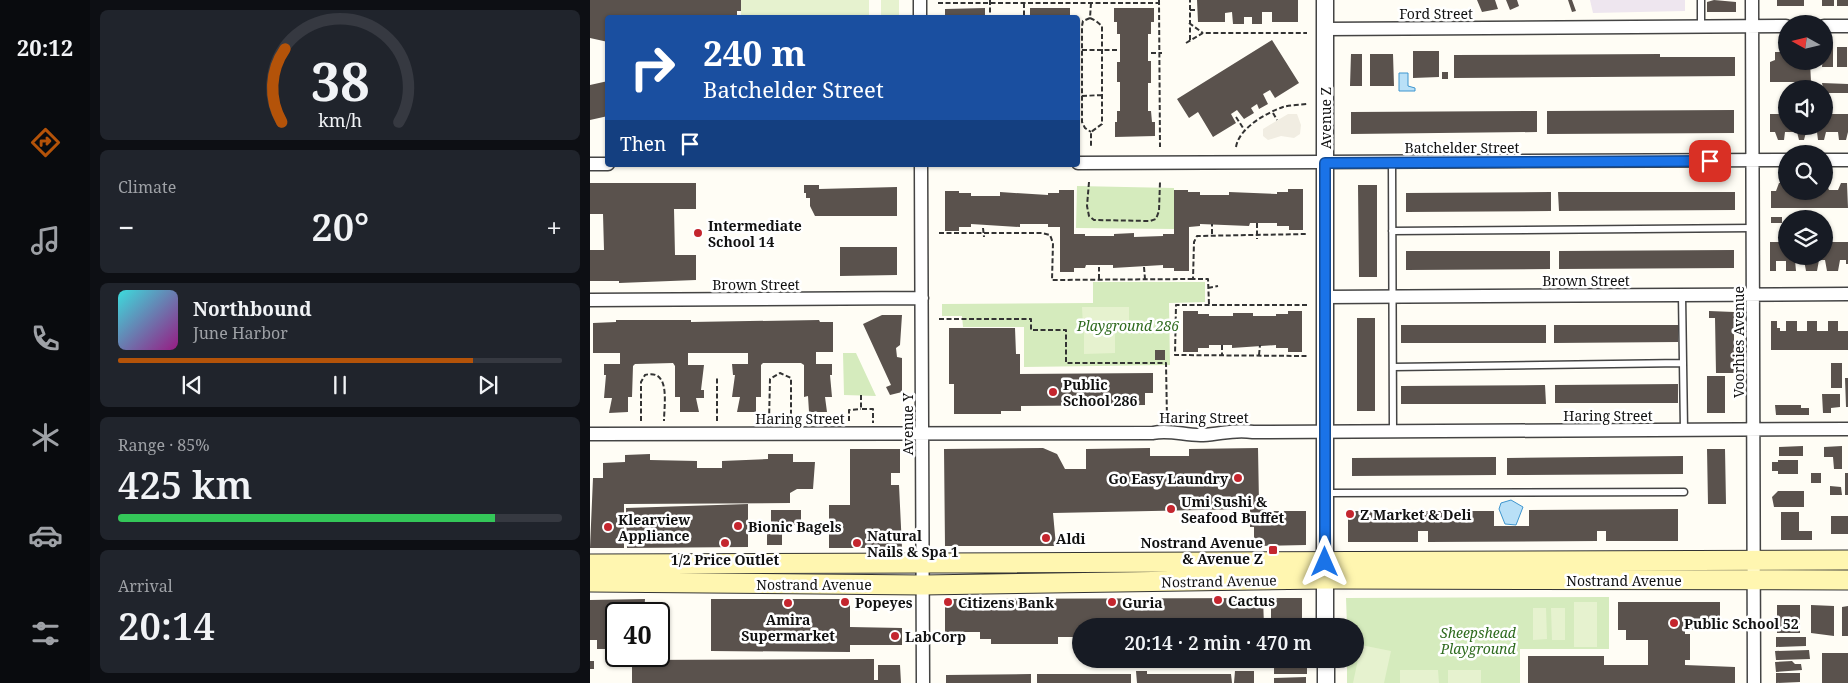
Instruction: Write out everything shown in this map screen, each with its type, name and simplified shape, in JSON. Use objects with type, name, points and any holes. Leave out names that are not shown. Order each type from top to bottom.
[{"type":"main road","name":"Nostrand Avenue","points":[[590,582],[923,585],[1325,570],[1754,559],[1848,560]]},
{"type":"main road","name":"Nostrand Avenue","points":[[590,564],[922,562],[1754,580],[1848,580]]},
{"type":"street","points":[[920,0],[920,15]]},
{"type":"street","name":"Avenue Z","points":[[1325,0],[1325,618]]},
{"type":"street","name":"Voorhies Avenue","points":[[1752,0],[1754,683]]},
{"type":"street","name":"Ford Street","points":[[1325,29],[1778,26]]},
{"type":"street","points":[[1833,26],[1848,26]]},
{"type":"street","name":"Batchelder Street","points":[[1080,162],[1325,163],[1778,160]]},
{"type":"street","points":[[1833,160],[1848,160]]},
{"type":"street","points":[[590,164],[605,164]]},
{"type":"street","name":"Avenue Y","points":[[921,167],[923,683]]},
{"type":"street","name":"Brown Street","points":[[1325,297],[1848,294]]},
{"type":"street","name":"Brown Street","points":[[590,300],[922,298]]},
{"type":"street","name":"Haring Street","points":[[590,434],[1153,432],[1167,430],[1202,435],[1235,430],[1254,432],[1325,432],[1848,429]]},
{"type":"street","points":[[1326,668],[1326,683]]},
{"type":"lane","points":[[1700,0],[1701,26]]},
{"type":"lane","points":[[1392,162],[1393,431]]},
{"type":"lane","points":[[1392,231],[1753,228]]},
{"type":"lane","points":[[1682,295],[1684,430]]},
{"type":"lane","points":[[1393,367],[1683,364]]},
{"type":"lane","points":[[1325,493],[1684,492]]},
{"type":"path","points":[[1190,0],[1190,40]]},
{"type":"path","points":[[990,2],[990,15]]},
{"type":"path","points":[[938,3],[1159,2],[1161,53],[1160,147]]},
{"type":"path","points":[[1024,3],[1024,15]]},
{"type":"path","points":[[1090,3],[1090,18]]},
{"type":"path","points":[[1190,10],[1197,10]]},
{"type":"path","points":[[1090,18],[1102,26],[1102,124],[1091,132]]},
{"type":"path","points":[[1090,18],[1083,22],[1082,26],[1082,122],[1085,128],[1091,132]]},
{"type":"path","points":[[1189,23],[1203,33]]},
{"type":"path","points":[[1186,42],[1203,33],[1307,33]]},
{"type":"path","points":[[1082,50],[1119,50]]},
{"type":"path","points":[[1150,53],[1161,53]]},
{"type":"path","points":[[1082,96],[1102,95]]},
{"type":"path","points":[[1236,147],[1238,138],[1253,124],[1283,107],[1307,104]]},
{"type":"path","points":[[1272,113],[1277,120]]},
{"type":"path","points":[[1236,116],[1245,131]]},
{"type":"path","points":[[1091,132],[1091,147]]},
{"type":"path","points":[[1089,182],[1087,206],[1089,216],[1094,220],[1150,221],[1156,219],[1159,211],[1160,182]]},
{"type":"path","points":[[1257,223],[1257,239]]},
{"type":"path","points":[[1212,224],[1212,234]]},
{"type":"path","points":[[983,228],[983,235]]},
{"type":"path","points":[[1029,228],[1029,233]]},
{"type":"path","points":[[939,233],[983,235],[1029,233],[1050,235],[1053,244],[1052,280],[1208,279],[1209,304]]},
{"type":"path","points":[[1193,279],[1195,239],[1201,234],[1307,234]]},
{"type":"path","points":[[1099,267],[1099,280]]},
{"type":"path","points":[[1144,267],[1144,279]]},
{"type":"path","points":[[1208,288],[1218,286]]},
{"type":"path","points":[[1307,305],[1176,305],[1175,355],[1308,356]]},
{"type":"path","points":[[940,319],[1032,319],[1032,330],[1066,330],[1066,363],[1166,363],[1167,419]]},
{"type":"path","points":[[1222,346],[1222,355]]},
{"type":"path","points":[[1260,346],[1260,355]]},
{"type":"path","points":[[1183,355],[1183,360]]},
{"type":"path","points":[[769,421],[770,382],[772,377],[780,373],[791,378],[791,420]]},
{"type":"path","points":[[641,422],[641,382],[645,375],[652,374],[660,377],[664,383],[664,421]]},
{"type":"path","points":[[717,376],[717,421]]},
{"type":"path","points":[[860,395],[861,410]]},
{"type":"path","points":[[849,433],[849,410],[873,409],[873,433]]},
{"type":"shaded area","points":[[1590,0],[1685,0],[1685,11],[1593,13]]},
{"type":"shaded area","points":[[1288,114],[1297,114],[1301,125],[1300,134],[1294,138],[1281,136],[1268,140],[1263,136],[1263,129]]},
{"type":"green space","points":[[741,0],[869,0],[869,15],[741,15]]},
{"type":"green space","points":[[881,0],[899,0],[899,15],[881,15]]},
{"type":"green space","points":[[1077,186],[1174,188],[1174,229],[1076,228]]},
{"type":"green space","name":"Playground 286","points":[[1093,282],[1205,282],[1205,302],[1169,303],[1170,365],[1024,367],[1024,327],[963,327],[962,316],[942,316],[942,304],[1093,303]]},
{"type":"green space","points":[[1082,307],[1129,307],[1129,326],[1083,327]]},
{"type":"green space","points":[[1115,331],[1115,353],[1084,354],[1084,332]]},
{"type":"green space","points":[[843,353],[856,353],[876,396],[844,395]]},
{"type":"green space","name":"Sheepshead Playground","points":[[1609,597],[1609,649],[1520,649],[1520,683],[1347,683],[1347,668],[1364,668],[1364,618],[1347,618],[1346,598]]},
{"type":"green space","points":[[1574,602],[1597,602],[1597,647],[1574,647]]},
{"type":"green space","points":[[1533,608],[1546,608],[1547,639],[1533,640]]},
{"type":"green space","points":[[1551,608],[1565,608],[1565,640],[1552,640]]},
{"type":"green space","points":[[1364,646],[1391,651],[1384,683],[1353,683],[1356,668],[1364,668]]},
{"type":"green space","points":[[1400,670],[1438,670],[1439,683],[1400,683]]},
{"type":"green space","points":[[1448,670],[1481,670],[1481,683],[1448,683]]},
{"type":"water","points":[[1399,73],[1408,73],[1408,86],[1415,88],[1415,91],[1399,91]]},
{"type":"water","points":[[1511,500],[1523,507],[1516,525],[1505,524],[1499,509],[1501,503]]},
{"type":"building","points":[[590,0],[741,0],[741,11],[737,11],[737,15],[605,15],[605,41],[590,38]]},
{"type":"building","points":[[1197,0],[1298,0],[1298,22],[1272,22],[1272,12],[1262,12],[1262,24],[1252,24],[1252,17],[1244,17],[1244,24],[1233,24],[1232,12],[1225,13],[1225,22],[1198,22]]},
{"type":"building","points":[[1477,0],[1495,0],[1498,9],[1482,12]]},
{"type":"building","points":[[1506,0],[1517,0],[1519,6],[1510,10]]},
{"type":"building","points":[[1568,0],[1572,0],[1576,11],[1572,12]]},
{"type":"building","points":[[1714,0],[1736,2],[1736,12],[1707,12],[1707,2]]},
{"type":"building","points":[[1777,0],[1804,0],[1804,6],[1777,6]]},
{"type":"building","points":[[1822,0],[1834,0],[1834,6],[1822,6]]},
{"type":"building","points":[[1837,0],[1848,0],[1848,6],[1837,6]]},
{"type":"building","points":[[985,8],[985,15],[945,15],[945,9]]},
{"type":"building","points":[[1030,8],[1070,8],[1070,15],[1030,15]]},
{"type":"building","points":[[1114,8],[1154,8],[1154,22],[1151,22],[1151,34],[1148,34],[1148,61],[1151,61],[1151,83],[1148,83],[1148,111],[1151,111],[1152,122],[1155,122],[1155,136],[1115,137],[1117,111],[1120,111],[1120,82],[1117,82],[1117,62],[1120,62],[1120,34],[1117,34],[1117,22],[1114,22]]},
{"type":"building","points":[[1272,40],[1299,83],[1275,98],[1270,90],[1263,94],[1268,104],[1259,109],[1257,104],[1251,108],[1254,113],[1244,119],[1237,110],[1231,114],[1236,123],[1213,137],[1198,112],[1189,118],[1177,99]]},
{"type":"building","points":[[1837,47],[1847,47],[1847,67],[1837,67]]},
{"type":"building","points":[[1413,51],[1439,51],[1439,77],[1413,78]]},
{"type":"building","points":[[1775,52],[1778,52],[1778,70],[1810,70],[1811,80],[1778,80],[1778,82],[1770,82],[1770,62],[1775,60]]},
{"type":"building","points":[[1351,54],[1362,54],[1362,86],[1350,86]]},
{"type":"building","points":[[1370,54],[1393,54],[1394,86],[1370,86]]},
{"type":"building","points":[[1660,54],[1660,57],[1735,57],[1735,76],[1454,78],[1454,55]]},
{"type":"building","points":[[1442,72],[1448,72],[1448,79],[1442,79]]},
{"type":"building","points":[[605,82],[605,117],[590,120],[590,85]]},
{"type":"building","points":[[1833,83],[1848,84],[1848,93],[1833,93]]},
{"type":"building","points":[[1734,110],[1734,133],[1547,134],[1547,111]]},
{"type":"building","points":[[1537,111],[1537,132],[1351,134],[1351,112]]},
{"type":"building","points":[[1770,114],[1778,114],[1778,135],[1785,135],[1784,140],[1778,140],[1775,132],[1770,132]]},
{"type":"building","points":[[1833,114],[1848,114],[1846,140],[1839,140],[1838,132],[1833,132]]},
{"type":"building","points":[[1798,135],[1805,135],[1804,140],[1799,140]]},
{"type":"building","points":[[1817,135],[1825,135],[1824,140],[1818,140]]},
{"type":"building","points":[[590,183],[696,183],[696,209],[674,209],[675,255],[696,255],[696,280],[619,283],[619,281],[590,281],[590,250],[604,250],[603,214],[590,214]]},
{"type":"building","points":[[1841,183],[1847,183],[1848,208],[1771,208],[1771,191],[1776,191],[1778,186],[1778,200],[1833,200],[1833,190],[1838,190]]},
{"type":"building","points":[[804,185],[819,185],[819,189],[897,187],[897,216],[815,216],[810,206],[810,198],[806,198],[806,193],[804,193]]},
{"type":"building","points":[[1358,185],[1377,185],[1377,277],[1359,277]]},
{"type":"building","points":[[1288,189],[1303,189],[1303,230],[1289,230],[1289,226],[1277,226],[1277,223],[1250,223],[1249,226],[1200,224],[1200,226],[1189,227],[1189,271],[1174,271],[1174,268],[1163,268],[1163,265],[1113,268],[1113,265],[1086,265],[1085,268],[1074,268],[1074,272],[1060,272],[1060,227],[1048,227],[1048,224],[1020,224],[1020,227],[971,224],[971,227],[959,227],[959,231],[945,231],[945,191],[971,193],[971,196],[1000,196],[1000,192],[1048,195],[1048,193],[1059,193],[1059,190],[1074,190],[1074,234],[1114,236],[1114,234],[1134,233],[1134,237],[1174,234],[1174,190],[1200,192],[1200,195],[1229,195],[1229,192],[1277,194],[1277,192],[1288,192]]},
{"type":"building","points":[[1551,192],[1551,211],[1406,212],[1406,193]]},
{"type":"building","points":[[1558,192],[1735,192],[1735,210],[1559,211]]},
{"type":"building","points":[[1771,217],[1778,217],[1778,223],[1771,223]]},
{"type":"building","points":[[1770,242],[1778,242],[1776,271],[1770,271]]},
{"type":"building","points":[[1833,242],[1848,242],[1848,264],[1846,264],[1846,260],[1840,260],[1838,271],[1827,271],[1826,265],[1833,265]]},
{"type":"building","points":[[840,247],[897,247],[897,275],[840,276]]},
{"type":"building","points":[[1734,250],[1734,268],[1559,269],[1559,251]]},
{"type":"building","points":[[1406,251],[1550,251],[1550,269],[1406,270]]},
{"type":"building","points":[[1786,265],[1795,265],[1796,271],[1786,271]]},
{"type":"building","points":[[1805,265],[1818,265],[1817,271],[1806,271]]},
{"type":"building","points":[[1183,311],[1198,311],[1198,314],[1209,314],[1209,316],[1233,316],[1233,313],[1253,313],[1253,316],[1276,316],[1276,314],[1288,314],[1288,311],[1302,311],[1302,352],[1288,352],[1288,348],[1276,348],[1276,345],[1232,348],[1232,345],[1209,345],[1209,348],[1198,348],[1198,352],[1183,352]]},
{"type":"building","points":[[1709,311],[1734,312],[1734,373],[1716,373],[1715,318],[1709,318]]},
{"type":"building","points":[[882,315],[902,315],[900,345],[896,348],[897,357],[902,358],[902,392],[890,395],[886,387],[891,385],[863,324]]},
{"type":"building","points":[[1357,318],[1375,318],[1375,411],[1357,411]]},
{"type":"building","points":[[616,320],[691,320],[691,322],[819,320],[820,322],[833,322],[833,352],[816,352],[816,364],[832,364],[832,375],[830,375],[832,397],[825,397],[827,412],[809,412],[808,396],[804,397],[804,365],[801,363],[763,363],[761,365],[761,397],[756,397],[756,412],[737,412],[740,397],[732,397],[735,375],[733,375],[732,364],[748,364],[748,353],[688,353],[688,365],[704,365],[701,390],[704,390],[704,398],[696,398],[699,412],[680,412],[680,397],[675,397],[675,366],[673,363],[635,364],[633,366],[632,397],[628,397],[628,412],[609,413],[612,398],[604,398],[606,375],[604,375],[604,364],[620,364],[620,353],[593,353],[593,323],[616,322]]},
{"type":"building","points":[[1771,321],[1777,321],[1777,328],[1780,328],[1780,331],[1786,331],[1786,321],[1797,321],[1797,331],[1807,331],[1807,321],[1817,321],[1817,331],[1828,331],[1828,321],[1838,321],[1838,331],[1848,331],[1848,350],[1771,350]]},
{"type":"building","points":[[1401,325],[1546,325],[1546,343],[1401,343]]},
{"type":"building","points":[[1554,325],[1678,325],[1678,342],[1554,343]]},
{"type":"building","name":"Public School 286","points":[[949,328],[1015,328],[1016,354],[1020,354],[1020,374],[1153,373],[1153,393],[1145,393],[1145,405],[1021,406],[1021,411],[1001,411],[1001,414],[954,414],[954,384],[949,384]]},
{"type":"building","points":[[1155,350],[1165,350],[1165,360],[1155,360]]},
{"type":"building","points":[[1831,363],[1842,363],[1842,388],[1831,388]]},
{"type":"building","points":[[1707,376],[1725,376],[1725,413],[1707,413]]},
{"type":"building","points":[[1845,378],[1848,378],[1848,407],[1846,407]]},
{"type":"building","points":[[1678,384],[1678,403],[1555,403],[1555,385]]},
{"type":"building","points":[[1545,385],[1546,404],[1401,404],[1401,386]]},
{"type":"building","points":[[1822,394],[1840,394],[1840,407],[1831,408],[1831,413],[1823,413]]},
{"type":"building","points":[[1775,405],[1801,405],[1801,408],[1809,408],[1809,415],[1776,415]]},
{"type":"building","points":[[1803,446],[1803,456],[1779,456],[1779,447]]},
{"type":"building","points":[[1842,446],[1842,469],[1834,469],[1833,457],[1824,457],[1824,447]]},
{"type":"building","points":[[1043,448],[1057,454],[1065,469],[1086,469],[1086,449],[1150,448],[1150,456],[1189,456],[1189,449],[1258,448],[1259,503],[1266,511],[1306,511],[1306,545],[1254,546],[1254,527],[1250,527],[1250,509],[1053,513],[1056,546],[945,546],[944,449]]},
{"type":"building","points":[[850,449],[900,449],[900,473],[891,473],[891,485],[899,485],[902,548],[829,548],[829,505],[850,505]]},
{"type":"building","points":[[1707,449],[1725,449],[1726,504],[1708,504]]},
{"type":"building","points":[[650,454],[650,460],[697,461],[697,468],[722,468],[722,461],[768,459],[768,454],[793,454],[793,462],[815,462],[813,489],[797,489],[790,493],[790,503],[624,504],[624,548],[590,548],[593,478],[603,478],[603,463],[625,462],[625,455]]},
{"type":"building","points":[[1683,456],[1683,474],[1507,475],[1507,458]]},
{"type":"building","points":[[1496,457],[1496,475],[1352,476],[1352,458]]},
{"type":"building","points":[[1778,460],[1798,460],[1798,474],[1778,474],[1778,471],[1772,471],[1772,462],[1778,462]]},
{"type":"building","points":[[1811,473],[1821,473],[1821,483],[1811,483]]},
{"type":"building","points":[[1845,473],[1848,473],[1848,495],[1845,495]]},
{"type":"building","points":[[1830,486],[1841,487],[1842,495],[1830,495]]},
{"type":"building","points":[[1778,491],[1804,491],[1804,507],[1774,507],[1772,497]]},
{"type":"building","points":[[748,504],[748,547],[627,548],[626,508]]},
{"type":"building","points":[[1678,509],[1678,541],[1606,541],[1606,531],[1597,531],[1597,541],[1428,542],[1428,531],[1418,531],[1418,542],[1348,542],[1348,511],[1494,511],[1494,526],[1529,526],[1529,510]]},
{"type":"building","points":[[771,510],[801,510],[801,525],[782,525],[782,545],[767,545],[767,525],[771,525]]},
{"type":"building","points":[[1781,512],[1799,512],[1799,531],[1812,531],[1812,540],[1781,540]]},
{"type":"building","points":[[1831,516],[1848,516],[1848,534],[1831,534]]},
{"type":"building","points":[[1263,598],[1264,618],[1072,618],[1072,637],[1058,637],[1058,644],[991,644],[991,639],[980,639],[980,632],[945,632],[945,599]]},
{"type":"building","points":[[1271,598],[1302,598],[1302,618],[1271,618]]},
{"type":"building","points":[[645,599],[645,602],[605,602],[605,649],[597,649],[597,640],[590,640],[590,600]]},
{"type":"building","points":[[711,599],[850,599],[850,627],[902,628],[902,645],[850,645],[850,652],[711,651]]},
{"type":"building","name":"Public School 52","points":[[1618,602],[1720,602],[1720,629],[1685,630],[1685,634],[1690,634],[1690,660],[1685,660],[1685,665],[1735,667],[1735,683],[1528,683],[1528,656],[1604,656],[1604,665],[1648,665],[1648,640],[1626,640],[1626,630],[1618,630]]},
{"type":"building","points":[[1777,605],[1800,605],[1800,633],[1777,633]]},
{"type":"building","points":[[1811,605],[1834,606],[1834,636],[1811,633]]},
{"type":"building","points":[[1848,606],[1848,636],[1842,636],[1842,607]]},
{"type":"building","points":[[1776,637],[1806,637],[1806,646],[1776,647]]},
{"type":"building","points":[[1809,650],[1810,659],[1776,660],[1775,651]]},
{"type":"building","points":[[1822,653],[1848,653],[1848,683],[1822,683]]},
{"type":"building","points":[[874,659],[874,680],[878,680],[878,665],[900,665],[901,683],[632,683],[632,667],[670,667],[670,660]]},
{"type":"building","points":[[590,661],[594,661],[594,669],[590,669]]},
{"type":"building","points":[[1792,661],[1795,664],[1801,664],[1802,670],[1776,672],[1775,662]]},
{"type":"building","points":[[1274,668],[1307,668],[1307,674],[1274,674]]},
{"type":"building","points":[[1136,671],[1147,671],[1147,674],[1231,674],[1232,683],[1137,683]]},
{"type":"building","points":[[1235,671],[1254,671],[1254,683],[1234,683]]},
{"type":"building","points":[[1776,673],[1800,673],[1800,682],[1776,683]]},
{"type":"building","points":[[1031,674],[1031,683],[946,683],[946,675]]},
{"type":"building","points":[[1037,674],[1131,674],[1131,683],[1037,683]]},
{"type":"building","points":[[1306,677],[1306,683],[1274,683],[1274,678]]},
{"type":"place","name":"Intermediate School 14","points":[[698,233]]},
{"type":"place","name":"Public School 286","points":[[1053,392]]},
{"type":"place","name":"Go Easy Laundry","points":[[1238,478]]},
{"type":"place","name":"Umi Sushi & Seafood Buffet","points":[[1171,509]]},
{"type":"place","name":"Z Market & Deli","points":[[1350,514]]},
{"type":"place","name":"Bionic Bagels","points":[[738,526]]},
{"type":"place","name":"Klearview Appliance","points":[[608,527]]},
{"type":"place","name":"Aldi","points":[[1046,538]]},
{"type":"place","name":"1/2 Price Outlet","points":[[725,543]]},
{"type":"place","name":"Natural Nails & Spa 1","points":[[857,543]]},
{"type":"place","name":"Nostrand Avenue & Avenue Z","points":[[1273,550]]},
{"type":"place","name":"Cactus","points":[[1218,600]]},
{"type":"place","name":"Popeyes","points":[[845,602]]},
{"type":"place","name":"Citizens Bank","points":[[948,602]]},
{"type":"place","name":"Guria","points":[[1112,602]]},
{"type":"place","name":"Amira Supermarket","points":[[788,603]]},
{"type":"place","name":"Public School 52","points":[[1674,623]]},
{"type":"place","name":"LabCorp","points":[[895,636]]},
{"type":"route","points":[[1325,562],[1325,163],[1710,161]]}]
